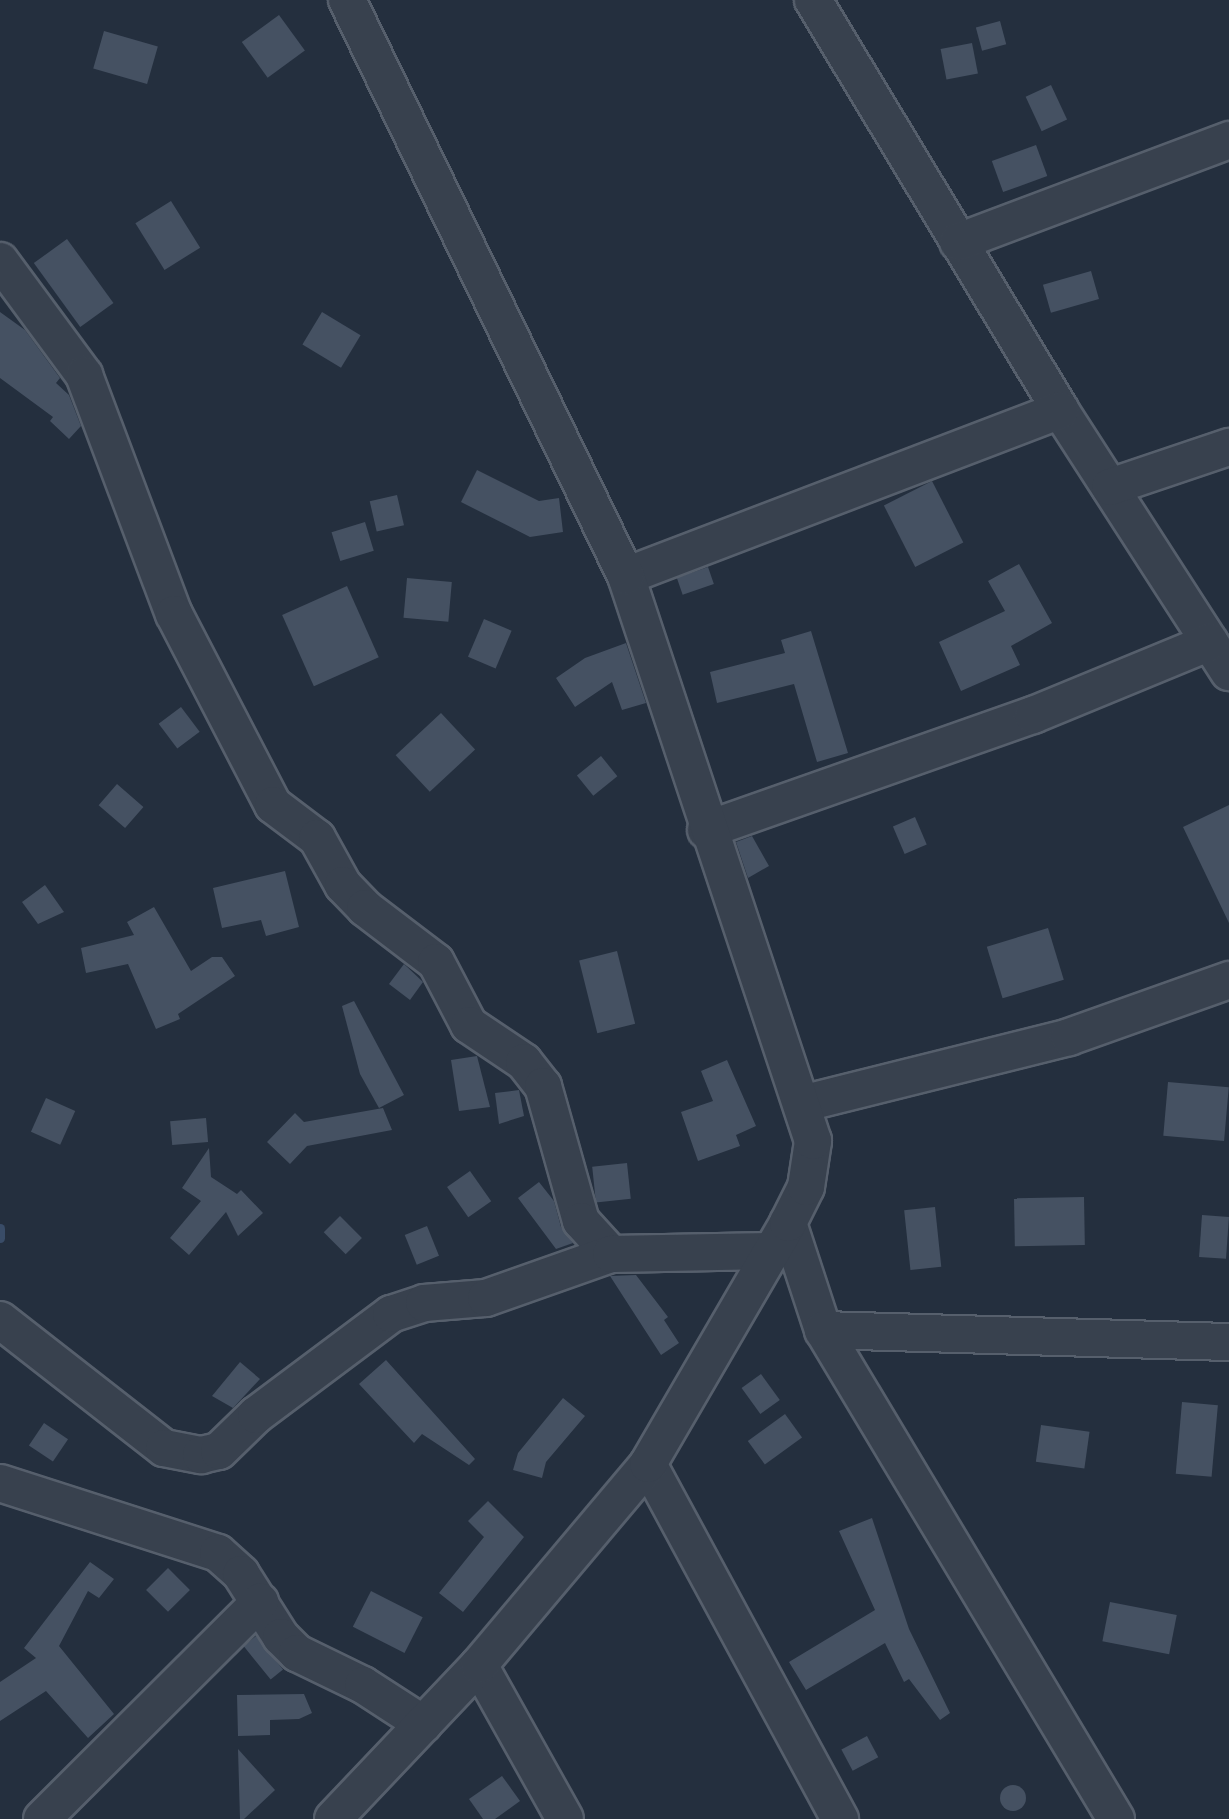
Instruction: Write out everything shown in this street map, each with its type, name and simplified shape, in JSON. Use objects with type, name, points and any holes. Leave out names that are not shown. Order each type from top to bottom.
[{"type":"street","points":[[333,1819],[479,1665],[648,1464],[806,1187],[813,1141],[805,1103],[706,830],[626,576],[347,0]]},
{"type":"street","points":[[824,3],[958,242],[1060,410],[1229,672]]},
{"type":"street","points":[[958,242],[1229,140]]},
{"type":"street","points":[[0,263],[84,375],[174,614],[273,805],[317,838],[343,885],[365,908],[436,962],[469,1025],[524,1062],[543,1086],[581,1221],[611,1254]]},
{"type":"street","points":[[626,576],[1060,410]]},
{"type":"street","points":[[1110,487],[1229,447]]},
{"type":"street","points":[[706,830],[1033,715],[1210,642]]},
{"type":"street","points":[[805,1103],[1069,1037],[1229,980]]},
{"type":"street","points":[[0,1320],[117,1406],[164,1448],[201,1455],[219,1451],[256,1415],[391,1314],[424,1303],[486,1298],[611,1254],[779,1237]]},
{"type":"street","points":[[779,1237],[823,1330],[1116,1819]]},
{"type":"street","points":[[823,1330],[1229,1342]]},
{"type":"street","points":[[648,1464],[840,1819]]},
{"type":"street","points":[[0,1483],[218,1553],[241,1574],[297,1653],[363,1685],[423,1724]]},
{"type":"street","points":[[42,1819],[260,1602]]},
{"type":"street","points":[[479,1665],[565,1819]]},
{"type":"building","points":[[279,15],[305,51],[268,78],[242,42]]},
{"type":"building","points":[[1000,21],[1006,44],[982,51],[976,27]]},
{"type":"building","points":[[104,31],[158,46],[147,84],[93,68]]},
{"type":"building","points":[[972,43],[978,73],[947,80],[941,49]]},
{"type":"building","points":[[1051,85],[1067,119],[1042,131],[1026,97]]},
{"type":"building","points":[[1036,145],[1047,176],[1003,192],[992,161]]},
{"type":"building","points":[[171,201],[200,248],[165,270],[135,223]]},
{"type":"building","points":[[67,239],[113,303],[80,327],[34,263]]},
{"type":"building","points":[[1091,271],[1099,299],[1051,313],[1043,285]]},
{"type":"building","points":[[0,312],[25,330],[60,378],[56,383],[69,395],[81,426],[69,439],[50,421],[53,417],[0,378]]},
{"type":"building","points":[[322,312],[361,335],[341,368],[302,345]]},
{"type":"building","points":[[477,470],[539,501],[559,498],[563,532],[530,537],[461,502]]},
{"type":"building","points":[[932,481],[963,542],[915,567],[884,506]]},
{"type":"building","points":[[397,495],[404,525],[377,532],[370,501]]},
{"type":"building","points":[[365,522],[374,551],[340,561],[332,532]]},
{"type":"building","points":[[1019,564],[1052,623],[1011,646],[1020,665],[961,691],[939,642],[1005,611],[988,581]]},
{"type":"building","points":[[708,567],[714,584],[683,595],[677,578]]},
{"type":"building","points":[[407,578],[452,582],[448,622],[404,618]]},
{"type":"building","points":[[347,586],[379,657],[314,686],[282,615]]},
{"type":"building","points":[[484,619],[512,631],[496,668],[468,657]]},
{"type":"building","points":[[811,631],[848,753],[817,762],[794,684],[717,703],[710,672],[785,653],[781,640]]},
{"type":"building","points":[[626,643],[646,703],[622,710],[612,682],[575,707],[556,678],[585,658]]},
{"type":"building","points":[[181,707],[200,732],[177,749],[159,724]]},
{"type":"building","points":[[441,713],[475,750],[430,792],[396,755]]},
{"type":"building","points":[[601,756],[617,776],[593,796],[577,776]]},
{"type":"building","points":[[117,784],[143,807],[125,828],[99,805]]},
{"type":"building","points":[[1229,805],[1229,923],[1183,827]]},
{"type":"building","points":[[915,817],[927,845],[905,854],[893,826]]},
{"type":"building","points":[[752,836],[769,866],[748,878],[736,842]]},
{"type":"building","points":[[285,871],[299,927],[266,936],[261,920],[222,928],[213,888]]},
{"type":"building","points":[[45,885],[64,912],[38,924],[22,902]]},
{"type":"building","points":[[154,907],[191,971],[212,957],[222,957],[235,976],[178,1014],[180,1019],[156,1029],[128,964],[86,973],[81,948],[134,935],[127,922]]},
{"type":"building","points":[[1048,928],[1064,980],[1003,998],[987,947]]},
{"type":"building","points":[[617,951],[635,1024],[597,1033],[579,960]]},
{"type":"building","points":[[404,964],[423,982],[410,1000],[389,984]]},
{"type":"building","points":[[354,1001],[404,1095],[379,1108],[360,1074],[342,1006]]},
{"type":"building","points":[[477,1056],[490,1107],[459,1111],[451,1060]]},
{"type":"building","points":[[727,1060],[756,1126],[736,1135],[740,1146],[698,1161],[681,1112],[713,1101],[701,1071]]},
{"type":"building","points":[[1168,1082],[1229,1087],[1224,1141],[1163,1136]]},
{"type":"building","points":[[519,1090],[524,1116],[499,1124],[495,1093]]},
{"type":"building","points":[[46,1098],[75,1111],[60,1145],[31,1132]]},
{"type":"building","points":[[383,1108],[392,1130],[307,1146],[290,1164],[267,1142],[295,1113],[304,1122]]},
{"type":"building","points":[[206,1118],[208,1142],[172,1145],[170,1121]]},
{"type":"building","points":[[209,1148],[211,1177],[237,1194],[241,1190],[263,1213],[238,1236],[226,1212],[189,1255],[170,1238],[201,1201],[182,1188]]},
{"type":"building","points":[[627,1163],[631,1199],[596,1202],[592,1167]]},
{"type":"building","points":[[470,1171],[491,1201],[468,1217],[447,1187]]},
{"type":"building","points":[[539,1182],[554,1201],[561,1227],[573,1243],[556,1249],[518,1198]]},
{"type":"building","points":[[1084,1197],[1085,1245],[1015,1246],[1014,1198]]},
{"type":"building","points":[[935,1207],[941,1267],[910,1270],[904,1210]]},
{"type":"building","points":[[1202,1215],[1229,1217],[1226,1259],[1199,1257]]},
{"type":"building","points":[[340,1216],[362,1238],[346,1254],[324,1232]]},
{"type":"building","points":[[427,1226],[439,1256],[417,1265],[405,1235]]},
{"type":"building","points":[[636,1275],[668,1317],[664,1320],[679,1343],[661,1355],[610,1276]]},
{"type":"building","points":[[386,1360],[475,1459],[469,1465],[422,1434],[414,1443],[359,1384]]},
{"type":"building","points":[[240,1362],[260,1379],[233,1408],[212,1396]]},
{"type":"building","points":[[761,1374],[780,1400],[760,1414],[742,1388]]},
{"type":"building","points":[[563,1398],[585,1416],[546,1462],[542,1478],[513,1470],[518,1453]]},
{"type":"building","points":[[1182,1402],[1218,1405],[1212,1477],[1176,1474]]},
{"type":"building","points":[[785,1414],[802,1437],[765,1464],[748,1441]]},
{"type":"building","points":[[44,1423],[68,1439],[53,1462],[29,1445]]},
{"type":"building","points":[[1041,1425],[1090,1432],[1084,1468],[1036,1462]]},
{"type":"building","points":[[488,1501],[524,1537],[463,1612],[439,1593],[484,1537],[468,1521]]},
{"type":"building","points":[[872,1518],[909,1629],[950,1713],[940,1720],[909,1679],[904,1682],[885,1643],[806,1690],[789,1662],[875,1610],[839,1531]]},
{"type":"building","points":[[90,1562],[114,1579],[99,1598],[88,1591],[59,1646],[114,1714],[88,1738],[46,1691],[0,1721],[0,1682],[36,1658],[24,1648]]},
{"type":"building","points":[[168,1568],[190,1590],[168,1612],[146,1590]]},
{"type":"building","points":[[371,1591],[423,1617],[405,1653],[353,1627]]},
{"type":"building","points":[[1110,1602],[1177,1615],[1169,1654],[1102,1641]]},
{"type":"building","points":[[256,1636],[283,1669],[271,1679],[244,1646]]},
{"type":"building","points":[[304,1694],[312,1713],[299,1719],[270,1720],[270,1735],[238,1736],[237,1695]]},
{"type":"building","points":[[867,1736],[878,1757],[853,1771],[841,1750]]},
{"type":"building","points":[[238,1749],[275,1790],[244,1819],[240,1819]]},
{"type":"building","points":[[502,1776],[520,1801],[495,1819],[483,1819],[469,1799]]},
{"type":"building","points":[[1013,1785],[1022,1789],[1026,1798],[1022,1807],[1013,1811],[1004,1807],[1000,1798],[1004,1789]]},
{"type":"waterway","points":[[0,1228],[0,1238]]}]
